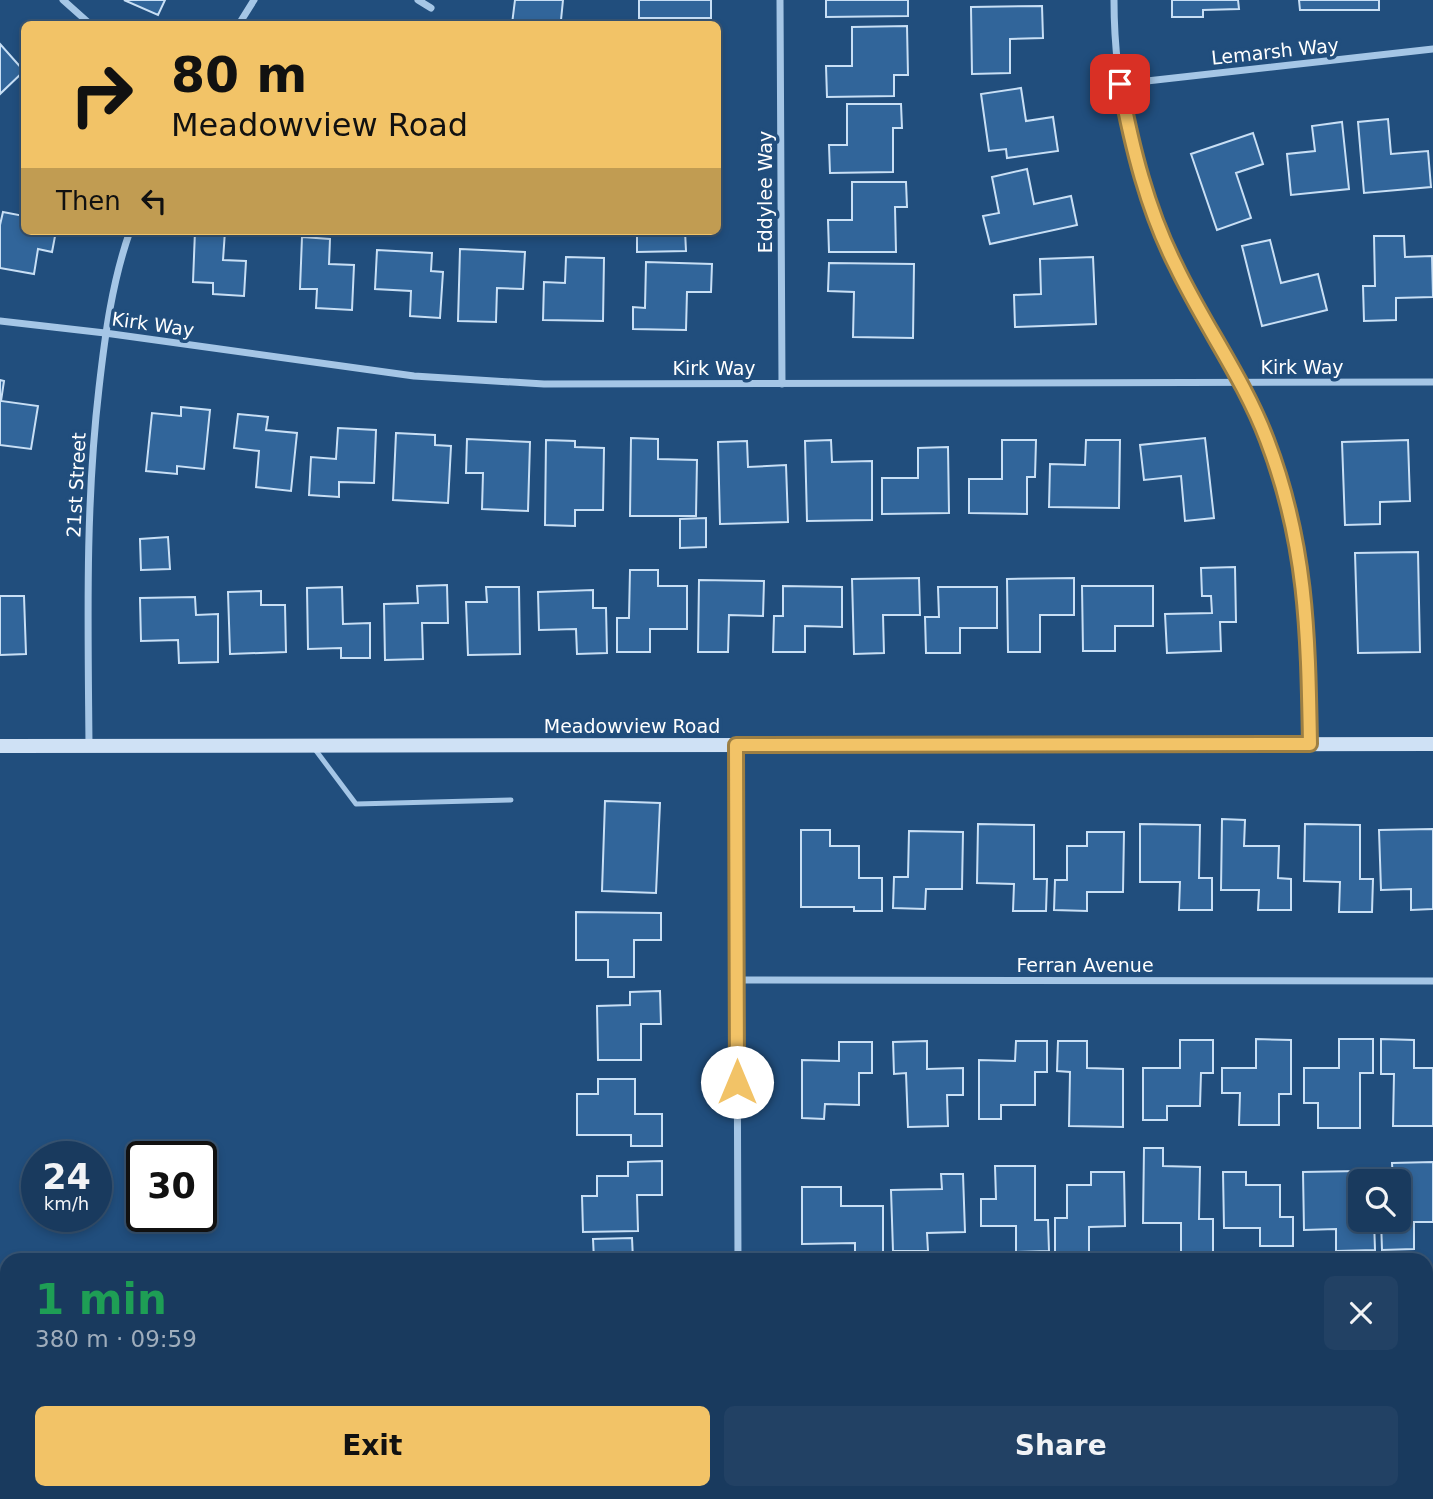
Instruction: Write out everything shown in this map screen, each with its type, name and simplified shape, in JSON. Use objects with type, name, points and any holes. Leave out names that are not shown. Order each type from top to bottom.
[{"type":"main road","name":"Meadowview Road","points":[[0,747],[1433,744]]},
{"type":"street","points":[[63,0],[87,21]]},
{"type":"street","points":[[241,21],[254,0]]},
{"type":"street","points":[[418,0],[431,8]]},
{"type":"street","name":"Eddylee Way","points":[[780,0],[782,384]]},
{"type":"street","points":[[1114,0],[1120,84],[1130,136],[1149,202],[1175,266],[1241,383],[1267,439],[1290,509],[1303,571],[1308,634],[1310,744]]},
{"type":"street","name":"Lemarsh Way","points":[[1120,84],[1433,49]]},
{"type":"street","name":"21st Street","points":[[89,745],[87,587],[90,460],[105,333],[128,235]]},
{"type":"street","name":"Kirk Way","points":[[0,321],[414,376],[544,384],[1433,382]]},
{"type":"street","points":[[736,745],[738,1253]]},
{"type":"street","name":"Ferran Avenue","points":[[737,980],[1433,981]]},
{"type":"lane","points":[[312,745],[356,804],[511,800]]},
{"type":"building","points":[[124,0],[165,0],[158,15]]},
{"type":"building","points":[[515,0],[563,0],[561,20],[571,21],[512,21]]},
{"type":"building","points":[[639,0],[711,0],[711,18],[639,18]]},
{"type":"building","points":[[826,0],[908,0],[908,16],[826,17]]},
{"type":"building","points":[[1172,0],[1238,0],[1239,9],[1203,10],[1203,17],[1172,17]]},
{"type":"building","points":[[1299,0],[1379,0],[1379,10],[1300,10]]},
{"type":"building","points":[[1042,6],[1043,38],[1010,39],[1010,73],[972,74],[971,7]]},
{"type":"building","points":[[907,26],[908,75],[894,75],[894,96],[827,97],[826,66],[852,66],[852,27]]},
{"type":"building","points":[[0,44],[21,68],[21,74],[0,94]]},
{"type":"building","points":[[1021,88],[1026,121],[1053,117],[1058,151],[1007,158],[1006,149],[989,151],[981,94]]},
{"type":"building","points":[[847,104],[901,104],[902,128],[893,128],[893,172],[830,173],[829,145],[847,145]]},
{"type":"building","points":[[1388,119],[1391,154],[1428,151],[1431,187],[1364,193],[1358,122]]},
{"type":"building","points":[[1342,122],[1349,189],[1291,195],[1287,154],[1315,151],[1312,126]]},
{"type":"building","points":[[1253,133],[1263,164],[1236,173],[1251,218],[1217,230],[1191,154]]},
{"type":"building","points":[[1027,169],[1034,204],[1071,196],[1077,225],[990,244],[983,216],[999,213],[992,177]]},
{"type":"building","points":[[852,182],[906,182],[907,207],[895,207],[896,252],[829,252],[828,220],[852,220]]},
{"type":"building","points":[[3,212],[21,215],[21,235],[55,235],[52,252],[38,249],[34,274],[0,268],[0,225]]},
{"type":"building","points":[[195,235],[225,235],[223,260],[246,261],[244,296],[213,294],[213,283],[193,282]]},
{"type":"building","points":[[637,235],[685,235],[686,251],[637,252]]},
{"type":"building","points":[[1374,236],[1404,236],[1405,257],[1432,256],[1433,297],[1396,298],[1396,320],[1364,321],[1363,286],[1375,286]]},
{"type":"building","points":[[302,237],[330,239],[329,264],[354,265],[352,310],[316,308],[317,289],[300,289]]},
{"type":"building","points":[[1270,240],[1281,283],[1318,274],[1327,310],[1262,326],[1242,246]]},
{"type":"building","points":[[460,249],[525,252],[523,289],[497,288],[496,322],[458,321]]},
{"type":"building","points":[[377,250],[432,253],[431,271],[443,272],[440,318],[410,316],[411,291],[375,289]]},
{"type":"building","points":[[566,257],[604,258],[603,321],[543,320],[544,282],[565,283]]},
{"type":"building","points":[[1093,257],[1096,324],[1015,327],[1014,295],[1041,294],[1040,259]]},
{"type":"building","points":[[646,262],[712,264],[711,292],[687,292],[686,330],[633,329],[633,307],[645,308]]},
{"type":"building","points":[[829,263],[914,264],[913,338],[853,337],[854,292],[828,291]]},
{"type":"building","points":[[0,380],[4,381],[1,401],[38,406],[31,449],[0,445]]},
{"type":"building","points":[[181,407],[210,410],[204,469],[177,466],[177,474],[146,471],[152,413],[181,416]]},
{"type":"building","points":[[238,414],[268,417],[266,430],[297,433],[291,491],[256,487],[259,451],[234,448]]},
{"type":"building","points":[[338,428],[376,430],[374,483],[339,482],[339,497],[309,495],[311,457],[336,459]]},
{"type":"building","points":[[396,433],[435,435],[435,445],[451,446],[448,503],[393,500]]},
{"type":"building","points":[[631,438],[658,439],[658,459],[697,460],[696,516],[630,516]]},
{"type":"building","points":[[1205,438],[1214,518],[1185,521],[1181,476],[1144,480],[1140,445]]},
{"type":"building","points":[[467,439],[530,442],[528,511],[482,509],[483,473],[466,473]]},
{"type":"building","points":[[546,440],[575,441],[575,447],[604,448],[603,510],[575,510],[575,526],[545,525]]},
{"type":"building","points":[[831,440],[832,462],[872,461],[872,520],[807,521],[805,441]]},
{"type":"building","points":[[1002,440],[1036,440],[1035,477],[1027,477],[1027,514],[969,513],[969,479],[1002,479]]},
{"type":"building","points":[[1086,440],[1120,440],[1119,508],[1049,507],[1050,464],[1085,465]]},
{"type":"building","points":[[1408,440],[1410,501],[1380,502],[1380,524],[1345,525],[1342,442]]},
{"type":"building","points":[[747,441],[748,467],[786,465],[788,522],[720,524],[718,442]]},
{"type":"building","points":[[948,447],[949,513],[882,514],[882,478],[918,478],[918,448]]},
{"type":"building","points":[[706,518],[706,547],[680,548],[680,519]]},
{"type":"building","points":[[168,537],[170,569],[141,570],[140,539]]},
{"type":"building","points":[[1418,552],[1420,652],[1358,653],[1355,553]]},
{"type":"building","points":[[1235,567],[1236,622],[1220,622],[1221,651],[1167,653],[1165,614],[1212,613],[1211,596],[1202,596],[1201,568]]},
{"type":"building","points":[[630,570],[658,570],[658,586],[687,586],[687,629],[650,629],[650,652],[617,652],[617,618],[629,618]]},
{"type":"building","points":[[919,578],[920,615],[883,615],[884,653],[854,654],[852,579]]},
{"type":"building","points":[[1074,578],[1074,615],[1040,615],[1040,652],[1008,652],[1007,579]]},
{"type":"building","points":[[699,580],[764,581],[763,616],[729,615],[728,652],[698,652]]},
{"type":"building","points":[[447,585],[448,623],[422,623],[423,659],[385,660],[384,604],[418,603],[417,586]]},
{"type":"building","points":[[783,586],[842,587],[842,627],[805,626],[805,652],[773,652],[774,616],[783,616]]},
{"type":"building","points":[[1082,586],[1153,586],[1153,626],[1115,626],[1115,651],[1083,651]]},
{"type":"building","points":[[342,587],[343,624],[370,623],[370,658],[341,658],[341,648],[308,649],[307,588]]},
{"type":"building","points":[[486,587],[519,587],[520,654],[468,655],[466,602],[487,602]]},
{"type":"building","points":[[938,587],[997,587],[997,628],[960,628],[960,653],[926,653],[925,617],[939,617]]},
{"type":"building","points":[[593,590],[593,608],[606,608],[607,653],[577,654],[576,629],[539,630],[538,592]]},
{"type":"building","points":[[261,591],[261,605],[285,605],[286,652],[230,654],[228,592]]},
{"type":"building","points":[[0,596],[24,596],[26,654],[0,655]]},
{"type":"building","points":[[195,597],[196,615],[218,614],[218,662],[179,663],[178,640],[141,641],[140,598]]},
{"type":"building","points":[[605,801],[660,803],[656,893],[602,891]]},
{"type":"building","points":[[1222,819],[1245,820],[1244,846],[1279,846],[1278,878],[1291,879],[1291,910],[1258,910],[1259,890],[1221,890]]},
{"type":"building","points":[[978,824],[1034,825],[1034,879],[1047,879],[1046,911],[1013,911],[1014,884],[977,883]]},
{"type":"building","points":[[1140,824],[1200,825],[1199,878],[1212,878],[1212,910],[1179,910],[1180,882],[1140,882]]},
{"type":"building","points":[[1305,824],[1360,825],[1360,879],[1373,879],[1372,912],[1339,912],[1340,882],[1304,881]]},
{"type":"building","points":[[1433,829],[1433,909],[1411,910],[1411,889],[1381,890],[1379,830]]},
{"type":"building","points":[[801,830],[830,830],[830,846],[859,846],[859,878],[882,878],[882,911],[854,911],[854,907],[801,907]]},
{"type":"building","points":[[909,831],[963,832],[962,889],[926,889],[925,909],[893,908],[894,877],[908,877]]},
{"type":"building","points":[[1087,832],[1124,832],[1123,892],[1087,892],[1087,911],[1054,910],[1055,880],[1067,880],[1067,846],[1087,846]]},
{"type":"building","points":[[576,912],[661,913],[661,940],[634,940],[634,977],[608,977],[608,960],[576,960]]},
{"type":"building","points":[[660,991],[661,1024],[641,1024],[641,1060],[598,1060],[597,1006],[630,1005],[630,992]]},
{"type":"building","points":[[1256,1039],[1291,1040],[1291,1094],[1279,1094],[1279,1125],[1239,1125],[1240,1093],[1222,1093],[1222,1068],[1256,1068]]},
{"type":"building","points":[[1339,1039],[1373,1039],[1373,1073],[1360,1073],[1360,1128],[1318,1128],[1318,1103],[1304,1103],[1304,1068],[1339,1068]]},
{"type":"building","points":[[1381,1039],[1414,1040],[1414,1068],[1433,1068],[1433,1126],[1393,1126],[1394,1074],[1381,1074]]},
{"type":"building","points":[[1180,1040],[1213,1040],[1213,1073],[1201,1073],[1200,1106],[1167,1106],[1167,1120],[1143,1120],[1143,1068],[1180,1068]]},
{"type":"building","points":[[927,1041],[927,1069],[963,1068],[963,1095],[947,1095],[948,1126],[908,1127],[906,1073],[894,1074],[893,1042]]},
{"type":"building","points":[[1016,1041],[1047,1041],[1047,1072],[1035,1072],[1035,1105],[1001,1105],[1001,1119],[979,1119],[979,1060],[1015,1061]]},
{"type":"building","points":[[1058,1041],[1087,1041],[1087,1068],[1123,1069],[1123,1127],[1069,1126],[1070,1072],[1057,1071]]},
{"type":"building","points":[[839,1042],[872,1042],[872,1073],[859,1073],[859,1105],[825,1104],[824,1119],[802,1118],[802,1060],[839,1061]]},
{"type":"building","points":[[598,1079],[635,1079],[635,1114],[662,1114],[662,1146],[631,1146],[631,1135],[577,1135],[577,1094],[598,1094]]},
{"type":"building","points":[[1144,1148],[1163,1148],[1163,1166],[1200,1167],[1199,1219],[1213,1219],[1213,1252],[1181,1252],[1181,1223],[1143,1223]]},
{"type":"building","points":[[662,1161],[662,1195],[637,1195],[638,1231],[583,1232],[582,1196],[597,1196],[597,1176],[628,1176],[628,1162]]},
{"type":"building","points":[[1433,1162],[1433,1222],[1414,1222],[1414,1249],[1382,1250],[1381,1232],[1411,1232],[1411,1169],[1392,1169],[1392,1163]]},
{"type":"building","points":[[995,1166],[1035,1166],[1035,1220],[1048,1220],[1049,1251],[1016,1252],[1016,1226],[981,1226],[981,1199],[996,1199]]},
{"type":"building","points":[[1348,1171],[1348,1232],[1374,1232],[1375,1250],[1336,1251],[1336,1229],[1304,1230],[1303,1172]]},
{"type":"building","points":[[1091,1172],[1124,1172],[1125,1226],[1089,1227],[1089,1252],[1055,1252],[1055,1218],[1067,1218],[1067,1185],[1091,1185]]},
{"type":"building","points":[[1223,1172],[1246,1172],[1246,1185],[1280,1185],[1280,1217],[1293,1217],[1293,1246],[1260,1246],[1260,1228],[1224,1228]]},
{"type":"building","points":[[941,1174],[963,1174],[965,1232],[927,1233],[928,1251],[893,1251],[891,1190],[942,1189]]},
{"type":"building","points":[[802,1187],[841,1187],[841,1206],[883,1206],[883,1252],[855,1252],[855,1243],[802,1244]]},
{"type":"building","points":[[632,1238],[633,1253],[594,1253],[593,1239]]},
{"type":"route","points":[[737,1082],[736,745],[1310,744],[1308,634],[1303,571],[1290,509],[1267,439],[1241,383],[1175,266],[1149,202],[1130,136],[1120,84]]}]
